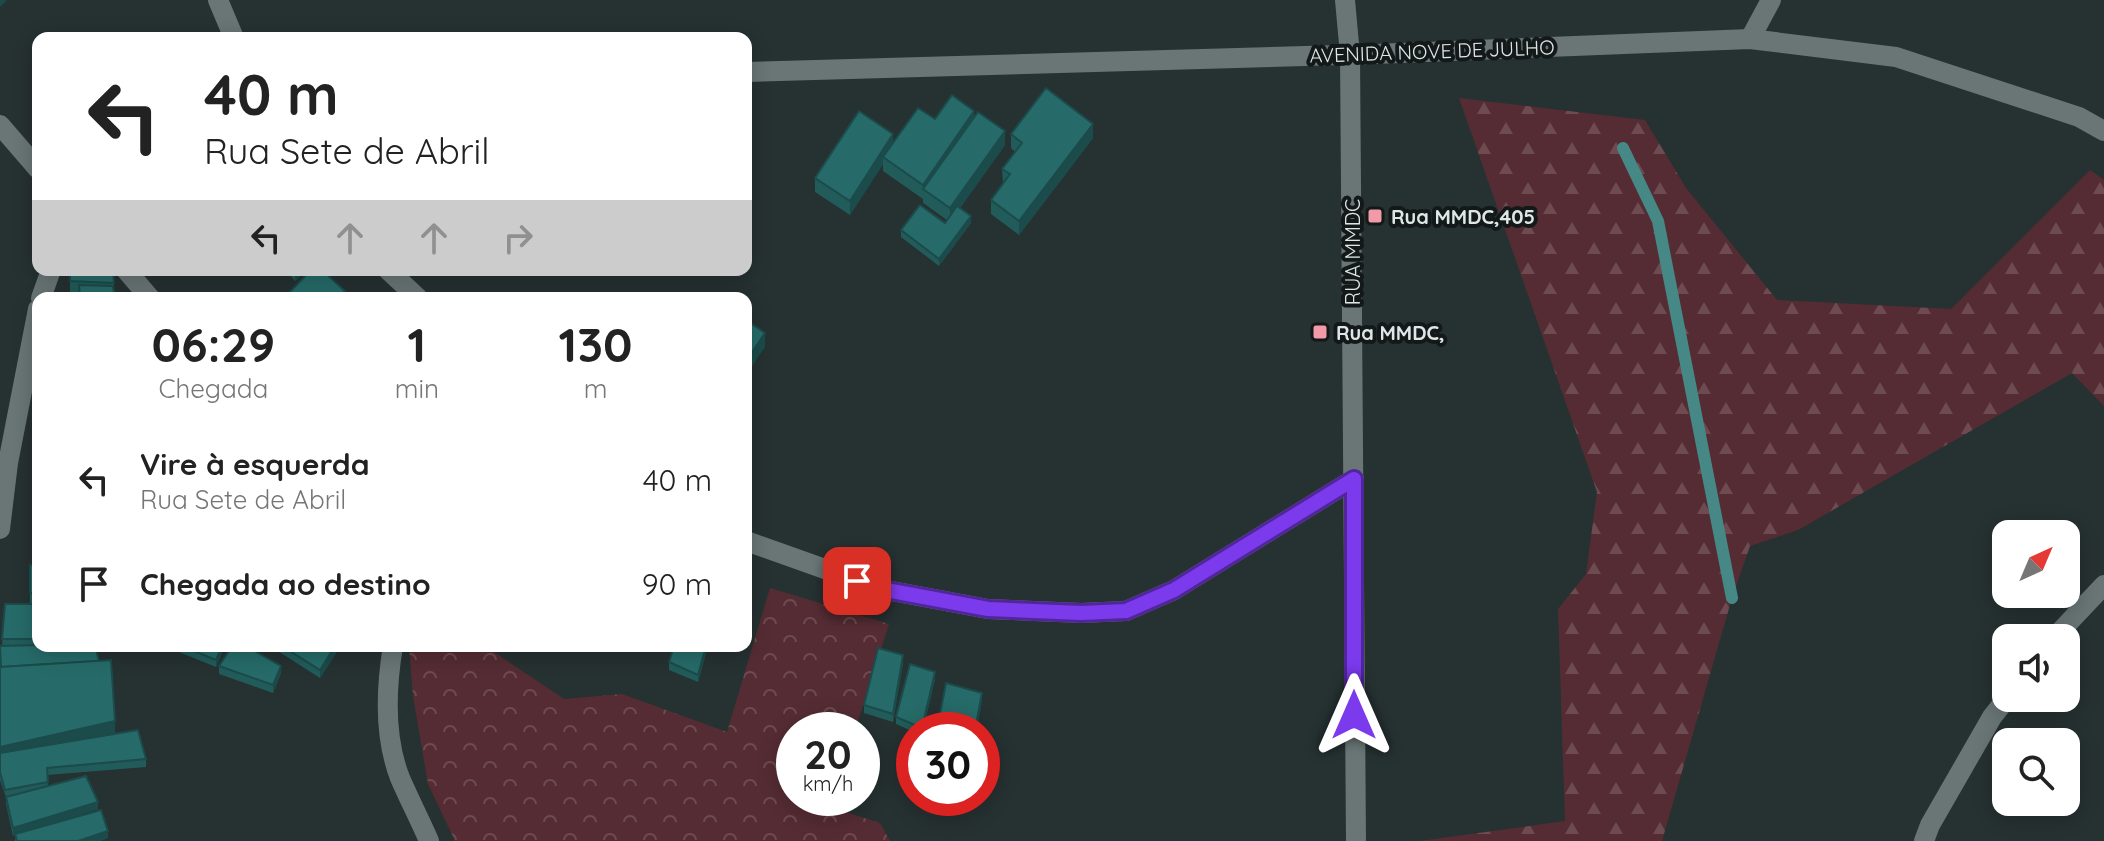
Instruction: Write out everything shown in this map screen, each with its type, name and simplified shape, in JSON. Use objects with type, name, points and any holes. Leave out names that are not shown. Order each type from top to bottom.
[{"type":"street","points":[[218,0],[231,32]]},
{"type":"street","name":"RUA MMDC","points":[[1345,0],[1350,55],[1356,841]]},
{"type":"street","points":[[1750,39],[1771,0]]},
{"type":"street","name":"AVENIDA NOVE DE JULHO","points":[[752,72],[1350,55],[1750,39],[1896,57],[2079,117],[2104,131]]},
{"type":"street","points":[[0,125],[32,162]]},
{"type":"street","points":[[131,276],[145,292]]},
{"type":"street","points":[[394,276],[412,292]]},
{"type":"street","points":[[0,529],[8,463],[32,340]]},
{"type":"street","points":[[752,543],[881,589],[988,609],[1081,613],[1126,611],[1174,590],[1354,479]]},
{"type":"street","points":[[2067,624],[2104,585]]},
{"type":"street","points":[[392,652],[388,676],[389,725],[399,775],[429,841]]},
{"type":"street","points":[[1924,841],[1930,825],[1996,712]]},
{"type":"green space","points":[[1459,98],[1645,120],[1686,188],[1777,300],[1951,309],[2090,170],[2104,180],[2104,406],[2072,373],[1798,530],[1750,546],[1662,841],[1420,841],[1565,821],[1558,609],[1586,574],[1597,492]]},
{"type":"green space","points":[[770,588],[889,624],[861,712],[776,712],[776,816],[858,816],[880,823],[890,841],[455,841],[428,784],[413,696],[409,652],[494,652],[564,699],[622,694],[727,732]]},
{"type":"building","points":[[1046,88],[1093,124],[1019,221],[991,200],[1010,174],[1002,169],[1022,143],[1011,134]]},
{"type":"building","points":[[952,95],[974,111],[923,185],[883,157],[918,108],[935,119]]},
{"type":"building","points":[[859,111],[893,134],[850,201],[815,178]]},
{"type":"building","points":[[978,112],[1005,131],[950,208],[923,189]]},
{"type":"building","points":[[920,205],[945,223],[957,206],[971,216],[939,259],[901,230]]},
{"type":"building","points":[[70,276],[113,276],[114,283],[70,281]]},
{"type":"building","points":[[305,276],[329,276],[345,291],[344,292],[290,292]]},
{"type":"building","points":[[79,285],[113,286],[114,292],[80,292]]},
{"type":"building","points":[[752,324],[765,333],[752,352]]},
{"type":"building","points":[[30,565],[32,593],[30,593]]},
{"type":"building","points":[[5,604],[32,604],[32,639],[2,639]]},
{"type":"building","points":[[32,645],[32,652],[97,652],[99,661],[1,667],[0,646]]},
{"type":"building","points":[[878,648],[903,655],[893,714],[864,705]]},
{"type":"building","points":[[197,652],[219,652],[216,660]]},
{"type":"building","points":[[228,652],[256,652],[281,666],[273,685],[219,666]]},
{"type":"building","points":[[292,652],[331,652],[320,670]]},
{"type":"building","points":[[672,652],[704,652],[698,675],[669,662]]},
{"type":"building","points":[[111,660],[115,721],[0,747],[0,667]]},
{"type":"building","points":[[910,664],[935,672],[926,712],[897,712]]},
{"type":"building","points":[[946,683],[982,693],[978,712],[940,712]]},
{"type":"building","points":[[138,730],[146,759],[47,768],[48,782],[5,790],[0,772],[0,753]]},
{"type":"building","points":[[86,776],[98,802],[13,828],[6,797]]},
{"type":"building","points":[[101,810],[108,831],[78,841],[17,841],[15,834]]},
{"type":"waterway","points":[[1623,148],[1658,221],[1732,598]]},
{"type":"place","name":"Rua MMDC,405","points":[[1375,216]]},
{"type":"place","name":"Rua MMDC,","points":[[1320,332]]},
{"type":"route","points":[[857,581],[881,589],[988,609],[1081,613],[1126,611],[1174,590],[1354,479],[1354,715]]}]
